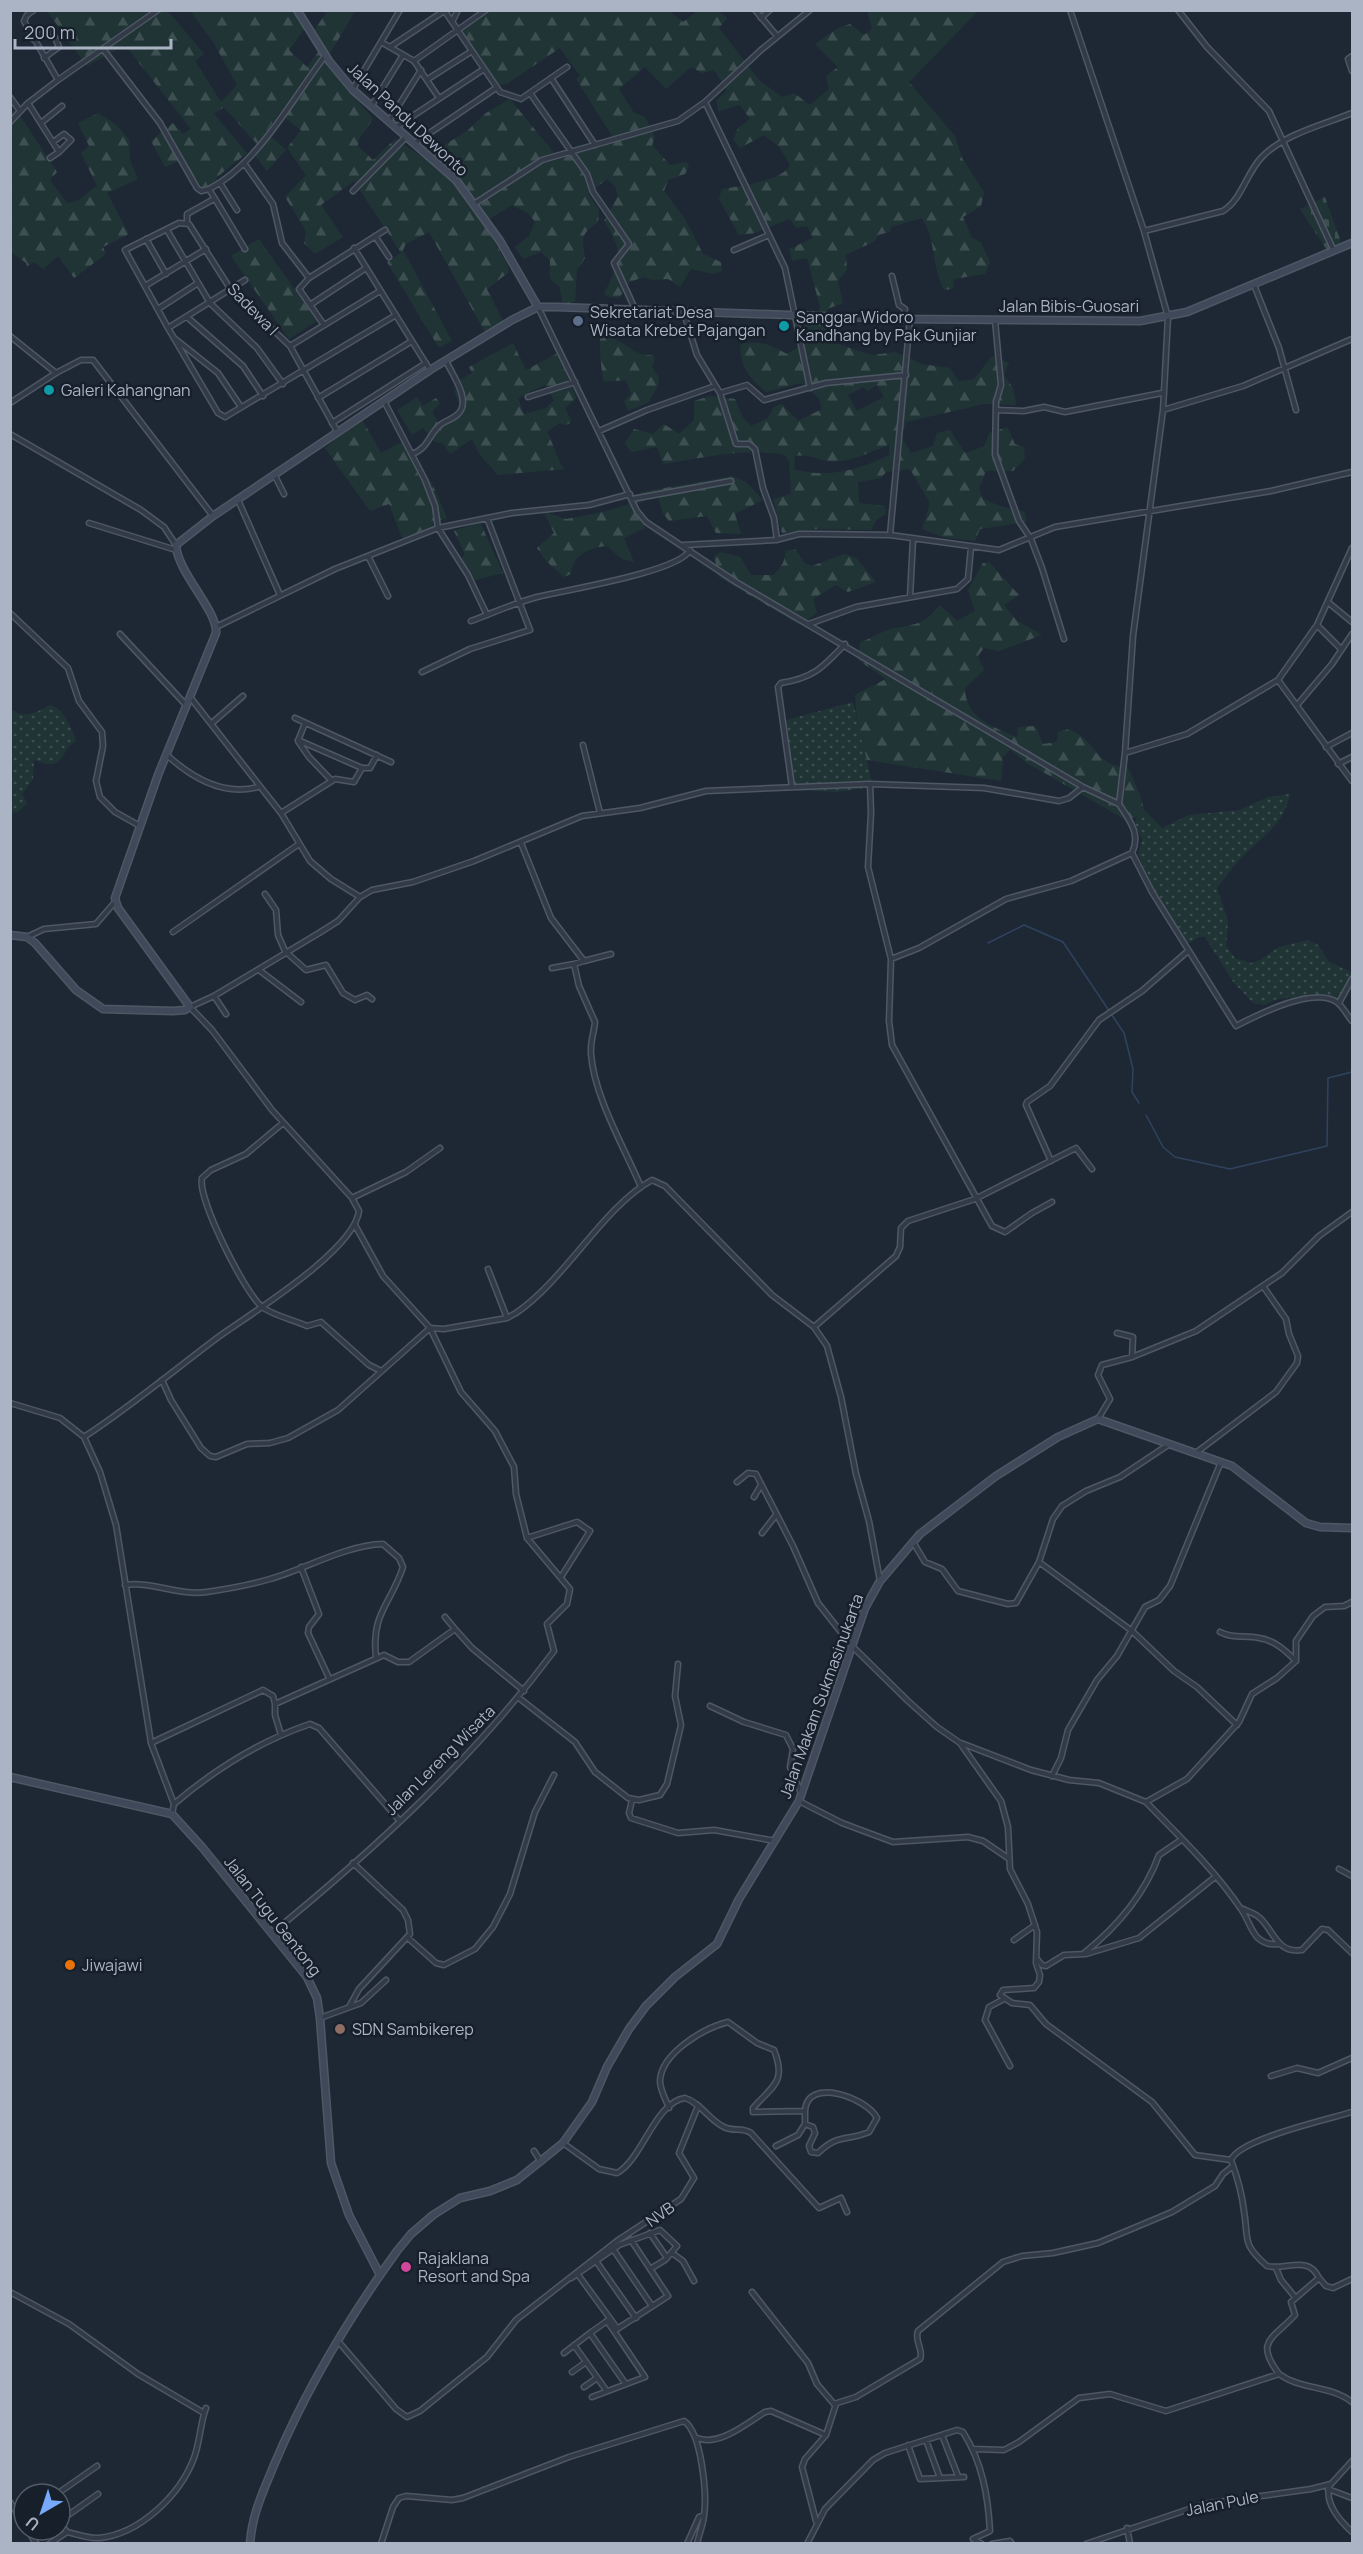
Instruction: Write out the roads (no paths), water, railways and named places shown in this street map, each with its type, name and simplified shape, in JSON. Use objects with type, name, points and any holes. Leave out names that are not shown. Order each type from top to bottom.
[{"type":"street","points":[[34,10],[27,15],[24,21],[58,80]]},
{"type":"street","points":[[10,122],[28,103],[58,80],[158,10]]},
{"type":"street","name":"Jalan Pandu Dewonto","points":[[297,10],[325,56],[353,90],[456,180],[508,254],[538,307]]},
{"type":"street","points":[[353,90],[400,10]]},
{"type":"street","points":[[452,22],[458,10]]},
{"type":"street","points":[[414,61],[486,10]]},
{"type":"street","points":[[755,10],[777,36]]},
{"type":"street","points":[[761,18],[770,10]]},
{"type":"street","points":[[474,204],[537,163],[672,124],[705,102],[777,36],[810,10]]},
{"type":"street","points":[[1070,10],[1144,231],[1168,317],[1162,393],[1163,410],[1133,636],[1119,804]]},
{"type":"street","points":[[1178,10],[1207,48],[1263,103],[1284,141],[1335,251]]},
{"type":"street","points":[[390,47],[444,11],[496,88],[503,94],[512,95],[518,100],[567,67]]},
{"type":"street","points":[[33,39],[47,31],[55,36],[59,47],[44,58]]},
{"type":"street","points":[[381,42],[414,61],[439,98]]},
{"type":"street","points":[[103,49],[160,123],[197,188],[201,190],[209,189],[220,183],[257,151],[325,56]]},
{"type":"street","points":[[428,79],[472,51]]},
{"type":"street","points":[[371,106],[404,55]]},
{"type":"street","points":[[1353,56],[1348,58],[1353,71]]},
{"type":"street","points":[[396,128],[484,69]]},
{"type":"street","points":[[389,121],[421,70]]},
{"type":"street","points":[[551,78],[596,145]]},
{"type":"street","points":[[415,143],[496,88]]},
{"type":"street","points":[[530,93],[588,174],[594,192],[629,244],[614,263],[635,309]]},
{"type":"street","points":[[10,97],[20,111]]},
{"type":"street","points":[[705,102],[785,268],[810,388]]},
{"type":"street","points":[[28,103],[59,152]]},
{"type":"street","points":[[41,123],[62,106]]},
{"type":"street","points":[[1144,231],[1229,207],[1257,162],[1267,152],[1284,141],[1353,113]]},
{"type":"street","points":[[50,158],[70,143],[69,137],[64,134],[53,142]]},
{"type":"street","points":[[353,191],[407,136]]},
{"type":"street","points":[[244,163],[273,204],[282,243],[309,278]]},
{"type":"street","points":[[220,183],[237,210]]},
{"type":"street","points":[[209,189],[245,249]]},
{"type":"street","points":[[214,199],[187,214],[187,223],[179,223],[124,250],[219,415],[225,417],[263,396],[396,315]]},
{"type":"street","name":"Sadewa I","points":[[187,223],[206,249],[231,291],[290,346],[338,433]]},
{"type":"street","points":[[167,230],[210,303],[257,348],[283,384]]},
{"type":"street","points":[[324,325],[298,287],[354,248],[385,230]]},
{"type":"street","points":[[734,250],[769,235]]},
{"type":"street","points":[[375,236],[389,257]]},
{"type":"street","points":[[146,239],[166,274]]},
{"type":"street","name":"Jalan Bibis-Guosari","points":[[538,307],[906,319],[1140,321],[1168,317],[1254,285],[1335,251],[1351,247]]},
{"type":"street","points":[[354,248],[430,370]]},
{"type":"street","points":[[145,286],[206,249]]},
{"type":"street","points":[[310,305],[366,268]]},
{"type":"street","points":[[890,535],[906,375],[905,309],[899,305],[892,276]]},
{"type":"street","points":[[168,328],[231,291],[245,280]]},
{"type":"street","points":[[158,309],[198,283]]},
{"type":"street","points":[[1254,285],[1285,370],[1296,410]]},
{"type":"street","points":[[290,346],[380,291]]},
{"type":"street","points":[[176,547],[213,516],[275,476],[383,400],[512,320],[538,307],[637,511],[646,522],[684,545],[736,582],[845,644],[1083,787],[1119,804],[1134,828],[1137,840],[1132,853],[1071,881],[1006,899],[919,948],[891,959]]},
{"type":"street","points":[[683,310],[697,355],[720,393],[736,444],[751,445],[755,449],[763,488],[774,518],[777,540]]},
{"type":"street","points":[[187,316],[243,366],[263,396]]},
{"type":"street","points":[[995,320],[1001,385],[996,410],[995,455],[1019,521],[1031,539],[1056,607],[1064,639]]},
{"type":"street","points":[[10,336],[56,373]]},
{"type":"street","points":[[174,338],[218,373],[241,407]]},
{"type":"street","points":[[1163,410],[1243,386],[1353,339]]},
{"type":"street","points":[[318,398],[412,341]]},
{"type":"street","points":[[10,403],[56,373],[81,360],[93,360],[213,516]]},
{"type":"street","points":[[412,454],[423,449],[436,428],[462,409],[462,398],[457,381],[445,361]]},
{"type":"street","points":[[332,423],[426,363]]},
{"type":"street","points":[[720,393],[747,385],[764,400],[826,383],[906,375]]},
{"type":"street","points":[[528,398],[575,382]]},
{"type":"street","points":[[599,432],[647,410],[715,386]]},
{"type":"street","points":[[996,410],[1024,411],[1044,407],[1065,411],[1162,393]]},
{"type":"street","points":[[383,400],[431,494],[438,528],[468,575],[487,615]]},
{"type":"street","points":[[347,413],[353,422]]},
{"type":"street","points":[[10,434],[141,510],[164,527],[216,627],[213,643],[166,754],[118,884],[115,902],[96,924],[44,929],[27,937],[10,935]]},
{"type":"street","points":[[684,545],[777,540],[799,534],[890,535],[971,548],[999,550],[1031,539],[1055,527],[1151,509],[1271,491],[1353,472]]},
{"type":"street","points":[[275,476],[284,494]]},
{"type":"street","points":[[632,499],[731,481]]},
{"type":"street","points":[[216,627],[238,619],[280,595],[438,528],[487,518],[589,505],[630,494]]},
{"type":"street","points":[[238,500],[280,595]]},
{"type":"street","points":[[422,672],[470,649],[530,630],[487,518]]},
{"type":"street","points":[[89,523],[176,547]]},
{"type":"street","points":[[910,597],[913,539]]},
{"type":"street","points":[[809,624],[856,607],[947,592],[966,584],[970,575],[971,548]]},
{"type":"street","points":[[1125,753],[1187,734],[1278,680],[1317,625],[1353,548]]},
{"type":"street","points":[[471,621],[520,602],[645,572],[680,560],[690,550]]},
{"type":"street","points":[[368,556],[388,596]]},
{"type":"street","points":[[1329,603],[1353,622]]},
{"type":"street","points":[[10,613],[68,668],[79,701],[102,732],[103,746],[96,781],[98,792],[115,812],[140,826]]},
{"type":"street","points":[[1317,625],[1341,649]]},
{"type":"street","points":[[120,634],[187,706]]},
{"type":"street","points":[[1298,705],[1353,634]]},
{"type":"street","points":[[792,787],[779,685],[802,680],[816,672],[845,644]]},
{"type":"street","points":[[1278,680],[1352,781]]},
{"type":"street","points":[[212,723],[243,696]]},
{"type":"street","points":[[190,697],[212,723],[258,787],[281,813],[310,861],[321,872],[360,897]]},
{"type":"street","points":[[295,718],[391,762]]},
{"type":"street","points":[[298,740],[305,723]]},
{"type":"street","points":[[1326,747],[1353,733]]},
{"type":"street","points":[[298,740],[362,768],[370,768],[377,755]]},
{"type":"street","points":[[298,740],[309,757],[332,781]]},
{"type":"street","points":[[583,745],[600,813]]},
{"type":"street","points":[[166,754],[187,773],[212,784],[235,792],[258,787]]},
{"type":"street","points":[[1338,764],[1353,757]]},
{"type":"street","points":[[281,813],[332,781],[339,778],[353,782],[362,768]]},
{"type":"street","points":[[27,937],[76,990],[104,1009],[185,1011],[259,970],[285,951],[338,921],[360,897],[372,890],[420,880],[521,843],[570,820],[600,813],[640,808],[700,792],[870,784],[984,788],[1059,801],[1069,798],[1083,787]]},
{"type":"street","points":[[870,784],[868,867],[891,959],[889,1021],[892,1045],[975,1199],[992,1226],[1002,1232],[1009,1230],[1052,1202]]},
{"type":"street","points":[[521,843],[551,918],[584,961]]},
{"type":"street","points":[[173,932],[299,844]]},
{"type":"street","points":[[1132,853],[1188,951],[1236,1026],[1269,1009],[1309,998],[1326,998],[1339,1003],[1353,1021]]},
{"type":"street","points":[[265,894],[276,910],[278,935],[285,951],[304,970],[320,964],[328,967],[343,993],[350,999],[357,1000],[367,995],[372,999]]},
{"type":"street","points":[[84,1437],[326,1257],[355,1225],[359,1211],[352,1198],[284,1123],[212,1030],[190,1007],[115,902]]},
{"type":"street","points":[[1051,1161],[1026,1105],[1050,1086],[1104,1015],[1142,991],[1188,951]]},
{"type":"street","points":[[552,968],[611,954]]},
{"type":"street","points":[[574,964],[579,986],[595,1022],[591,1046],[595,1074],[602,1097],[641,1186]]},
{"type":"street","points":[[259,970],[301,1002]]},
{"type":"street","points":[[1339,1003],[1353,980]]},
{"type":"street","points":[[214,996],[226,1014]]},
{"type":"street","points":[[284,1123],[246,1154],[211,1170],[201,1182],[204,1200],[222,1240],[261,1307],[307,1326],[321,1322],[369,1365],[381,1371]]},
{"type":"street","points":[[352,1198],[406,1172],[440,1148]]},
{"type":"street","points":[[814,1327],[896,1256],[900,1247],[900,1231],[905,1223],[975,1199],[1076,1148],[1092,1169]]},
{"type":"street","points":[[162,1380],[195,1439],[206,1453],[213,1457],[247,1444],[270,1443],[288,1438],[338,1410],[430,1328],[444,1329],[507,1318],[523,1309],[641,1186],[652,1180],[665,1186],[772,1295],[814,1327],[827,1346],[869,1521],[880,1581]]},
{"type":"street","points":[[1353,1212],[1319,1236],[1282,1273],[1196,1331],[1132,1358],[1106,1363],[1100,1368],[1099,1378],[1110,1399],[1098,1419],[1221,1462],[1241,1472],[1305,1523],[1320,1527],[1353,1528]]},
{"type":"street","points":[[355,1225],[383,1276],[430,1328],[455,1383],[474,1410],[495,1431],[514,1467],[514,1484],[527,1538],[561,1577],[589,1535],[587,1528],[574,1521],[527,1538]]},
{"type":"street","points":[[488,1269],[507,1318]]},
{"type":"street","points":[[1196,1453],[1276,1392],[1297,1363],[1298,1356],[1286,1319],[1263,1286]]},
{"type":"street","points":[[1117,1333],[1133,1337],[1132,1358]]},
{"type":"street","points":[[10,1403],[60,1418],[84,1437],[108,1496],[151,1743],[174,1804],[172,1814],[10,1777]]},
{"type":"street","name":"Jalan Makam Sukmasinukarta","points":[[380,2275],[411,2234],[433,2215],[460,2198],[490,2191],[517,2181],[563,2143],[592,2102],[607,2067],[629,2029],[675,1977],[717,1944],[739,1899],[799,1801],[865,1608],[880,1581],[912,1541],[996,1476],[1058,1437],[1098,1419]]},
{"type":"street","points":[[912,1541],[926,1562],[942,1569],[958,1590],[1008,1604],[1019,1601],[1039,1562],[1053,1519],[1062,1506],[1086,1491],[1120,1476],[1170,1444]]},
{"type":"street","points":[[1052,1776],[1061,1758],[1068,1730],[1097,1680],[1132,1631],[1145,1607],[1159,1600],[1170,1586],[1221,1462]]},
{"type":"street","points":[[737,1482],[752,1472],[761,1484],[818,1603],[852,1645],[937,1727],[960,1743],[1052,1776],[1099,1783],[1146,1802],[1181,1840],[1195,1851],[1241,1909],[1257,1937],[1267,1944],[1278,1944],[1292,1950],[1302,1950],[1322,1929],[1328,1930],[1352,1952]]},
{"type":"street","points":[[754,1497],[761,1484]]},
{"type":"street","points":[[762,1533],[776,1515]]},
{"type":"street","points":[[125,1585],[150,1585],[181,1593],[208,1592],[271,1579],[301,1567],[378,1544],[387,1545],[403,1564],[374,1634],[376,1658]]},
{"type":"street","points":[[1039,1562],[1132,1631],[1237,1725]]},
{"type":"street","points":[[301,1567],[319,1614],[309,1627],[308,1633],[329,1678]]},
{"type":"street","name":"Jalan Lereng Wisata","points":[[272,1933],[422,1801],[519,1698],[554,1651],[547,1624],[561,1611],[570,1594],[561,1577]]},
{"type":"street","points":[[1146,1802],[1186,1779],[1237,1725],[1252,1694],[1277,1678],[1296,1661],[1296,1641],[1313,1616],[1325,1607],[1344,1606],[1353,1602]]},
{"type":"street","points":[[445,1617],[472,1648],[524,1691]]},
{"type":"street","points":[[275,1704],[384,1655],[398,1662],[409,1662],[454,1629]]},
{"type":"street","points":[[1220,1632],[1233,1637],[1257,1637],[1274,1642],[1296,1661]]},
{"type":"street","points":[[519,1698],[575,1742],[595,1772],[632,1800],[660,1795],[667,1784],[681,1725],[675,1696],[678,1664]]},
{"type":"street","points":[[151,1743],[263,1690],[273,1696],[281,1736]]},
{"type":"street","points":[[710,1706],[744,1722],[786,1735],[793,1749],[790,1767],[801,1793]]},
{"type":"street","points":[[174,1804],[202,1780],[281,1736],[310,1724],[316,1726],[399,1820]]},
{"type":"street","points":[[960,1743],[969,1760],[992,1785],[1001,1801],[1009,1833],[1010,1869],[1028,1904],[1035,1926],[1039,1982],[1034,1988],[1001,1991],[999,1994],[1004,1999],[1030,2005],[1046,2024],[1152,2103],[1195,2156],[1231,2160]]},
{"type":"street","points":[[353,1863],[403,1910],[408,1920],[408,1938],[436,1963],[444,1965],[481,1944],[506,1904],[523,1859],[535,1812],[554,1774]]},
{"type":"street","points":[[632,1800],[629,1814],[632,1818],[678,1833],[714,1830],[775,1841]]},
{"type":"street","points":[[799,1801],[842,1823],[893,1842],[968,1837],[983,1842],[1008,1858]]},
{"type":"street","name":"Jalan Tugu Gentong","points":[[172,1814],[272,1933],[312,1986],[320,2018],[331,2163],[349,2215],[380,2275]]},
{"type":"street","points":[[1083,1954],[1104,1938],[1127,1914],[1157,1866],[1159,1855],[1181,1840]]},
{"type":"street","points":[[1339,1869],[1353,1876]]},
{"type":"street","points":[[1036,1957],[1042,1965],[1047,1966],[1064,1955],[1083,1954],[1139,1938],[1215,1877]]},
{"type":"street","points":[[1241,1909],[1258,1916],[1278,1944]]},
{"type":"street","points":[[1014,1940],[1035,1926]]},
{"type":"street","points":[[349,2007],[359,1989],[380,1970],[401,1943],[408,1938]]},
{"type":"street","points":[[320,2018],[361,2002],[386,1980]]},
{"type":"street","points":[[1004,1999],[989,2007],[985,2020],[1010,2066]]},
{"type":"street","points":[[669,2108],[660,2083],[662,2073],[672,2055],[709,2027],[728,2022],[757,2043],[774,2050],[779,2063],[778,2082],[763,2095],[752,2109],[753,2112],[805,2111]]},
{"type":"street","points":[[1271,2076],[1297,2068],[1318,2073],[1353,2058]]},
{"type":"street","points":[[776,2146],[789,2142],[803,2130],[806,2102],[811,2096],[837,2094],[861,2102],[877,2118],[869,2132],[840,2138],[827,2144],[818,2153],[811,2152],[809,2146],[815,2130],[810,2124],[805,2124]]},
{"type":"street","points":[[563,2143],[599,2169],[617,2173],[625,2167],[651,2127],[669,2108],[682,2098],[688,2099],[723,2127],[735,2130],[744,2128],[757,2138],[794,2183],[819,2208],[841,2198],[848,2212]]},
{"type":"street","name":"NVB","points":[[566,2281],[617,2241],[681,2199],[694,2178],[679,2153],[698,2106]]},
{"type":"street","points":[[1353,2112],[1270,2136],[1235,2153],[1231,2160],[1244,2207],[1244,2231],[1247,2243],[1267,2266],[1276,2268],[1288,2263],[1300,2265],[1313,2270],[1326,2286],[1333,2288],[1353,2279]]},
{"type":"street","points":[[534,2151],[542,2162]]},
{"type":"street","points":[[836,2404],[856,2397],[920,2359],[922,2352],[917,2338],[918,2331],[1003,2262],[1022,2256],[1053,2253],[1098,2243],[1172,2212],[1215,2186],[1223,2174],[1233,2166]]},
{"type":"street","points":[[338,2341],[381,2394],[407,2417],[420,2411],[487,2357],[516,2320],[566,2281],[578,2276],[613,2249],[660,2230],[677,2246],[667,2258],[650,2269]]},
{"type":"street","points":[[650,2233],[667,2258]]},
{"type":"street","points":[[615,2330],[668,2296],[631,2240]]},
{"type":"street","points":[[613,2249],[652,2306]]},
{"type":"street","points":[[672,2253],[683,2260],[694,2282]]},
{"type":"street","points":[[597,2261],[636,2318]]},
{"type":"street","points":[[1276,2268],[1281,2280],[1295,2297]]},
{"type":"street","points":[[250,2544],[259,2498],[299,2408],[380,2275]]},
{"type":"street","points":[[578,2276],[645,2377],[592,2397]]},
{"type":"street","points":[[1319,2278],[1290,2303],[1295,2315],[1273,2334],[1266,2345],[1268,2359],[1279,2374],[1288,2381],[1335,2392],[1353,2402]]},
{"type":"street","points":[[10,2292],[69,2324],[138,2374],[205,2411],[193,2460],[179,2487],[158,2509],[132,2527],[102,2537],[72,2533]]},
{"type":"street","points":[[752,2292],[808,2363],[817,2384],[836,2404]]},
{"type":"street","points":[[564,2353],[609,2320]]},
{"type":"street","points":[[590,2333],[625,2383]]},
{"type":"street","points":[[574,2346],[606,2390]]},
{"type":"street","points":[[572,2372],[586,2362]]},
{"type":"street","points":[[974,2449],[1004,2450],[1019,2442],[1079,2398],[1087,2396],[1110,2394],[1166,2411],[1279,2374]]},
{"type":"street","points":[[584,2387],[597,2378]]},
{"type":"street","points":[[816,2522],[802,2467],[805,2459],[826,2435],[836,2404]]},
{"type":"street","points":[[696,2437],[703,2440],[734,2432],[765,2412],[771,2411],[826,2435]]},
{"type":"street","points":[[381,2544],[393,2507],[399,2498],[406,2496],[452,2500],[463,2498],[568,2457],[684,2421],[696,2437],[702,2474],[704,2515],[697,2544]]},
{"type":"street","points":[[807,2544],[816,2522],[835,2496],[873,2460],[908,2445],[957,2430],[963,2432],[974,2449],[985,2481],[990,2531],[973,2539],[982,2544]]},
{"type":"street","points":[[942,2435],[958,2476]]},
{"type":"street","points":[[926,2440],[940,2478]]},
{"type":"street","points":[[908,2445],[920,2479],[964,2477]]},
{"type":"street","points":[[1353,2461],[1328,2489],[1337,2519],[1353,2532]]},
{"type":"street","points":[[72,2484],[98,2466]]},
{"type":"street","name":"Jalan Pule","points":[[1086,2544],[1127,2528],[1204,2504],[1331,2484]]},
{"type":"street","points":[[1328,2489],[1353,2498]]},
{"type":"street","points":[[72,2513],[98,2494]]},
{"type":"street","points":[[687,2544],[696,2522],[704,2515]]},
{"type":"street","points":[[1127,2528],[1130,2544]]},
{"type":"street","points":[[992,2544],[1004,2541],[1012,2544]]},
{"type":"waterway","points":[[988,943],[1024,925],[1063,942],[1124,1033],[1133,1069],[1132,1092],[1139,1103]]},
{"type":"waterway","points":[[1146,1115],[1163,1147],[1175,1157],[1230,1169],[1327,1146],[1328,1078],[1352,1072]]},
{"type":"place","name":"Sekretariat Desa Wisata Krebet Pajangan","points":[[578,321]]},
{"type":"place","name":"Sanggar Widoro Kandhang by Pak Gunjiar","points":[[784,326]]},
{"type":"place","name":"Galeri Kahangnan","points":[[49,390]]},
{"type":"place","name":"Jiwajawi","points":[[70,1965]]},
{"type":"place","name":"SDN Sambikerep","points":[[340,2029]]},
{"type":"place","name":"Rajaklana Resort and Spa","points":[[406,2267]]}]
